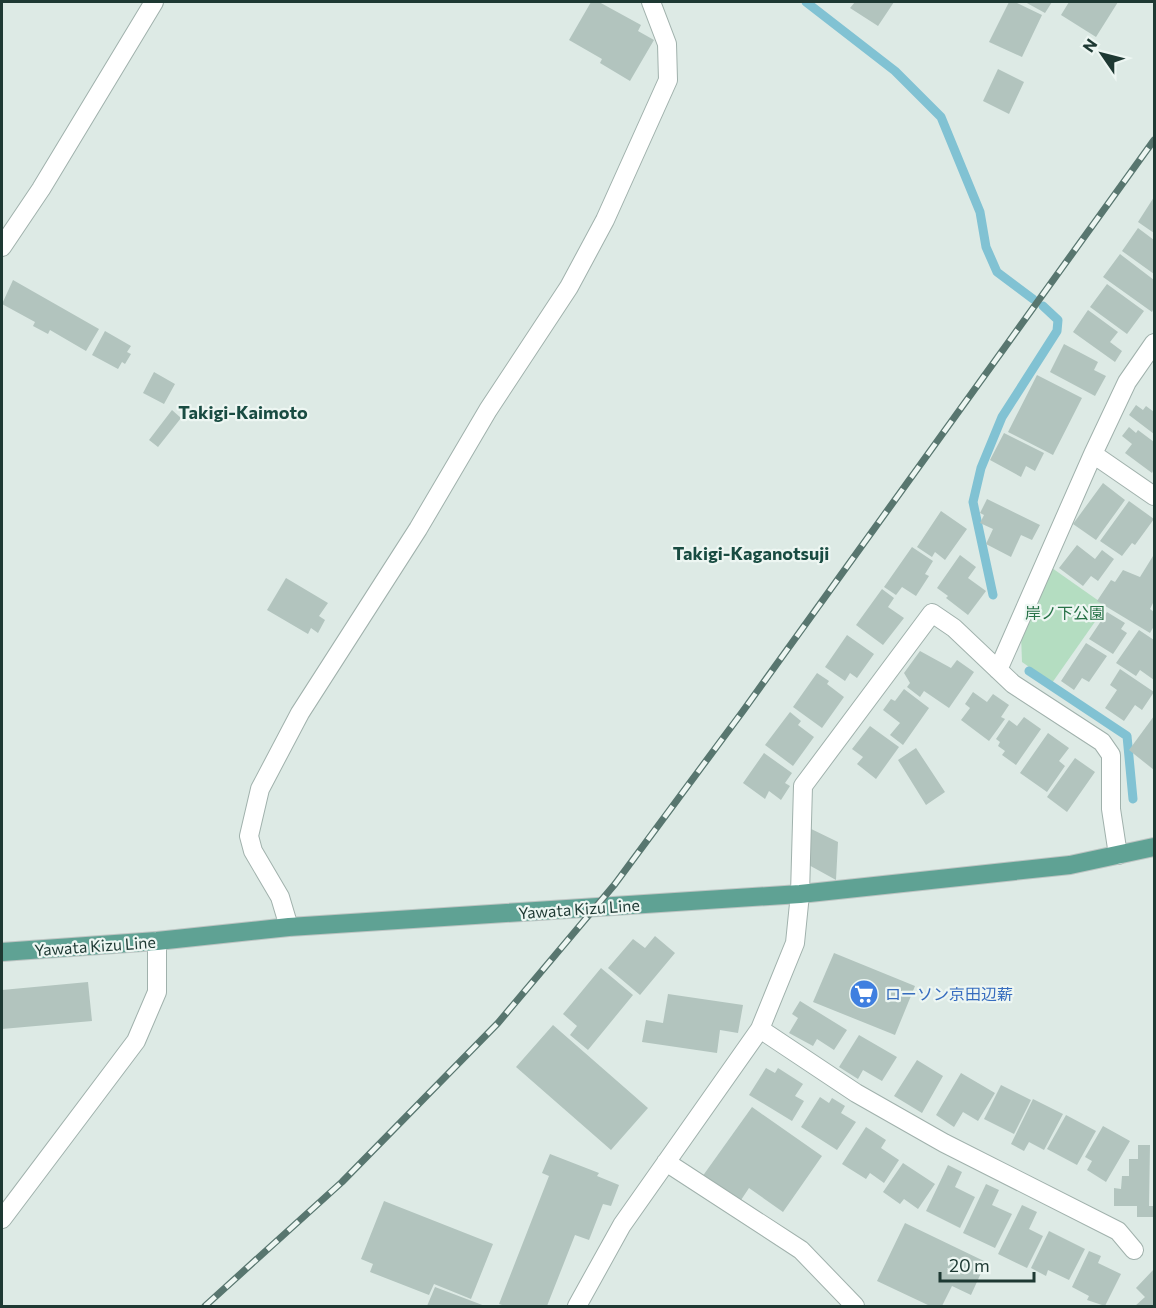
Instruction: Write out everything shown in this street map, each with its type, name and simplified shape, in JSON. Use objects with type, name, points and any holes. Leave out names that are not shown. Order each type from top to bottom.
[{"type":"main road","name":"Yawata Kizu Line","points":[[2,952],[157,941],[289,927],[800,894],[1070,865],[1155,847]]},
{"type":"street","points":[[2,247],[41,189],[153,2]]},
{"type":"street","points":[[289,927],[280,897],[253,851],[249,836],[260,789],[300,713],[418,529],[488,410],[569,287],[605,220],[668,80],[667,44],[651,2]]},
{"type":"street","points":[[998,670],[1127,382],[1155,343]]},
{"type":"street","points":[[1093,454],[1155,496]]},
{"type":"street","points":[[577,1306],[621,1225],[760,1029],[795,943],[800,894],[803,786],[932,613],[954,628],[1013,684],[1102,742],[1111,755],[1112,809],[1118,855]]},
{"type":"street","points":[[2,1220],[136,1041],[157,992],[157,941]]},
{"type":"street","points":[[760,1029],[856,1093],[944,1143],[1118,1231],[1134,1250]]},
{"type":"street","points":[[666,1162],[801,1250],[855,1306]]},
{"type":"green space","name":"岸ノ下公園","points":[[1052,568],[1106,606],[1052,683],[1022,662],[1021,635]]},
{"type":"building","points":[[591,2],[599,2],[641,25],[638,31],[654,40],[630,81],[600,63],[602,59],[569,40]]},
{"type":"building","points":[[855,2],[894,2],[878,26],[850,8]]},
{"type":"building","points":[[1009,2],[1015,2],[1042,15],[1022,57],[989,42]]},
{"type":"building","points":[[1025,2],[1052,2],[1045,13]]},
{"type":"building","points":[[1069,2],[1118,2],[1096,37],[1061,15]]},
{"type":"building","points":[[998,69],[1024,82],[1009,114],[983,101]]},
{"type":"building","points":[[1154,197],[1154,233],[1138,222]]},
{"type":"building","points":[[1138,228],[1154,240],[1154,274],[1122,251]]},
{"type":"building","points":[[1120,254],[1154,280],[1152,312],[1103,277]]},
{"type":"building","points":[[13,280],[99,329],[86,351],[50,330],[48,334],[33,326],[35,322],[2,304]]},
{"type":"building","points":[[1107,284],[1144,311],[1127,334],[1090,307]]},
{"type":"building","points":[[1088,310],[1118,332],[1110,342],[1122,351],[1115,362],[1073,332]]},
{"type":"building","points":[[105,331],[131,346],[127,352],[131,354],[125,364],[122,362],[118,369],[92,355]]},
{"type":"building","points":[[1064,344],[1098,362],[1094,370],[1106,376],[1095,396],[1050,372]]},
{"type":"building","points":[[154,372],[175,384],[164,404],[143,393]]},
{"type":"building","points":[[1037,375],[1082,398],[1053,455],[1008,432]]},
{"type":"building","points":[[1136,405],[1143,410],[1146,406],[1154,412],[1154,434],[1129,415]]},
{"type":"building","points":[[172,410],[181,418],[158,447],[149,440]]},
{"type":"building","points":[[1129,427],[1136,433],[1138,430],[1154,442],[1152,473],[1125,453],[1132,444],[1122,436]]},
{"type":"building","points":[[1004,433],[1044,453],[1035,471],[1026,466],[1021,477],[990,460]]},
{"type":"building","points":[[1103,483],[1125,500],[1096,540],[1073,524]]},
{"type":"building","points":[[987,499],[1040,525],[1032,540],[1021,535],[1011,557],[986,544],[993,529],[980,523],[984,515],[980,513]]},
{"type":"building","points":[[1129,501],[1154,519],[1135,545],[1132,543],[1122,556],[1100,541]]},
{"type":"building","points":[[941,511],[967,529],[945,560],[935,552],[932,557],[917,547]]},
{"type":"building","points":[[1077,545],[1095,559],[1102,550],[1114,559],[1098,581],[1091,576],[1083,586],[1059,568]]},
{"type":"building","points":[[912,547],[933,561],[925,574],[929,576],[916,596],[902,587],[896,595],[884,587]]},
{"type":"building","points":[[960,555],[976,567],[968,578],[986,591],[968,615],[937,588]]},
{"type":"building","points":[[1153,556],[1154,601],[1150,609],[1154,612],[1154,626],[1150,633],[1097,601],[1111,580],[1115,582],[1123,570],[1140,577]]},
{"type":"building","points":[[286,578],[328,603],[319,616],[325,620],[318,633],[311,628],[308,634],[267,610]]},
{"type":"building","points":[[882,589],[894,598],[888,607],[904,618],[883,645],[856,625]]},
{"type":"building","points":[[1107,612],[1125,623],[1121,629],[1127,633],[1113,654],[1089,639]]},
{"type":"building","points":[[1139,630],[1154,640],[1154,680],[1140,670],[1136,676],[1116,663]]},
{"type":"building","points":[[847,635],[874,654],[857,678],[850,673],[845,681],[825,667]]},
{"type":"building","points":[[1086,643],[1107,656],[1089,682],[1082,678],[1074,690],[1061,681]]},
{"type":"building","points":[[920,651],[951,668],[957,660],[974,672],[949,708],[924,691],[920,697],[907,687],[910,683],[904,673]]},
{"type":"building","points":[[1120,669],[1154,692],[1142,710],[1135,705],[1124,721],[1105,708],[1117,690],[1110,685]]},
{"type":"building","points":[[817,673],[829,681],[827,684],[844,697],[822,728],[793,707]]},
{"type":"building","points":[[904,689],[929,708],[903,745],[890,735],[900,723],[883,710],[891,699],[895,701]]},
{"type":"building","points":[[973,692],[987,702],[993,694],[1009,705],[1001,717],[1005,719],[989,741],[961,720],[970,708],[965,704]]},
{"type":"building","points":[[790,712],[801,721],[798,725],[814,737],[793,766],[765,745]]},
{"type":"building","points":[[1154,716],[1154,770],[1129,750]]},
{"type":"building","points":[[1024,717],[1041,729],[1016,765],[1002,755],[1005,751],[998,746],[1000,742],[996,739],[1009,720],[1017,726]]},
{"type":"building","points":[[870,726],[899,747],[876,779],[857,764],[863,757],[852,749]]},
{"type":"building","points":[[1048,733],[1069,748],[1059,761],[1065,766],[1047,792],[1020,773]]},
{"type":"building","points":[[916,748],[945,792],[926,805],[898,760]]},
{"type":"building","points":[[764,753],[792,773],[785,783],[790,786],[781,800],[769,791],[765,799],[743,783]]},
{"type":"building","points":[[1075,758],[1095,772],[1067,812],[1047,797]]},
{"type":"building","points":[[805,826],[838,842],[836,880],[807,864]]},
{"type":"building","points":[[655,936],[675,953],[640,995],[608,968],[633,939],[645,948]]},
{"type":"building","name":"ローソン京田辺薪","points":[[834,953],[915,986],[895,1035],[813,1002]]},
{"type":"building","points":[[601,968],[633,995],[588,1050],[570,1035],[577,1026],[563,1014]]},
{"type":"building","points":[[88,982],[92,1021],[2,1029],[2,990]]},
{"type":"building","points":[[668,994],[743,1005],[738,1033],[720,1030],[717,1053],[642,1042],[646,1020],[663,1023]]},
{"type":"building","points":[[800,1001],[847,1030],[834,1050],[817,1039],[813,1046],[789,1033],[798,1018],[792,1014]]},
{"type":"building","points":[[553,1025],[648,1108],[611,1150],[516,1067]]},
{"type":"building","points":[[859,1035],[897,1057],[882,1081],[863,1070],[858,1079],[839,1067]]},
{"type":"building","points":[[917,1060],[943,1076],[922,1113],[894,1096]]},
{"type":"building","points":[[766,1068],[775,1073],[778,1068],[803,1084],[795,1096],[804,1101],[792,1121],[749,1095]]},
{"type":"building","points":[[961,1073],[995,1093],[978,1121],[963,1112],[954,1127],[936,1115]]},
{"type":"building","points":[[1001,1085],[1031,1100],[1014,1134],[984,1119]]},
{"type":"building","points":[[820,1097],[829,1103],[832,1098],[845,1106],[841,1113],[856,1122],[837,1150],[801,1127]]},
{"type":"building","points":[[1033,1099],[1063,1114],[1044,1150],[1029,1142],[1024,1151],[1011,1144]]},
{"type":"building","points":[[752,1107],[822,1156],[783,1212],[749,1188],[739,1203],[702,1177]]},
{"type":"building","points":[[1066,1115],[1096,1131],[1077,1165],[1047,1149]]},
{"type":"building","points":[[1103,1126],[1130,1141],[1106,1182],[1087,1170],[1092,1161],[1085,1157]]},
{"type":"building","points":[[866,1127],[886,1140],[881,1148],[899,1160],[884,1183],[870,1173],[866,1179],[842,1164]]},
{"type":"building","points":[[1138,1145],[1150,1145],[1149,1206],[1154,1206],[1154,1217],[1137,1217],[1137,1206],[1114,1206],[1114,1188],[1121,1189],[1122,1176],[1129,1176],[1129,1159],[1138,1159]]},
{"type":"building","points":[[550,1154],[599,1173],[597,1176],[619,1185],[611,1206],[603,1204],[589,1240],[575,1235],[547,1306],[505,1306],[499,1304],[549,1176],[542,1173]]},
{"type":"building","points":[[903,1163],[935,1184],[918,1209],[904,1199],[900,1204],[883,1192]]},
{"type":"building","points":[[948,1165],[962,1172],[955,1187],[975,1197],[960,1228],[926,1211]]},
{"type":"building","points":[[986,1184],[999,1190],[992,1205],[1012,1214],[995,1248],[963,1233]]},
{"type":"building","points":[[384,1201],[493,1244],[471,1299],[434,1284],[429,1295],[370,1272],[373,1264],[361,1259]]},
{"type":"building","points":[[1022,1205],[1037,1212],[1029,1229],[1043,1236],[1027,1268],[998,1254]]},
{"type":"building","points":[[905,1223],[986,1262],[971,1295],[952,1286],[942,1306],[930,1306],[877,1281]]},
{"type":"building","points":[[1049,1231],[1085,1249],[1069,1280],[1048,1270],[1046,1276],[1031,1268]]},
{"type":"building","points":[[1089,1251],[1101,1256],[1098,1263],[1121,1274],[1105,1306],[1087,1300],[1089,1296],[1072,1287]]},
{"type":"building","points":[[1154,1269],[1154,1306],[1135,1306],[1145,1297],[1136,1288]]},
{"type":"building","points":[[435,1287],[485,1306],[427,1306]]},
{"type":"waterway","points":[[806,2],[895,71],[941,117],[980,212],[986,247],[997,272],[1033,299]]},
{"type":"waterway","points":[[993,595],[973,502],[981,468],[1002,417],[1057,331],[1058,320],[1043,306]]},
{"type":"waterway","points":[[1029,671],[1127,736],[1133,799]]},
{"type":"railway","points":[[205,1306],[342,1182],[498,1023],[615,884],[743,711],[1154,140]]},
{"type":"place","name":"ローソン京田辺薪","points":[[864,994]]},
{"type":"district","name":"Takigi-Kaimoto","points":[[243,413]]},
{"type":"district","name":"Takigi-Kaganotsuji","points":[[751,554]]}]
